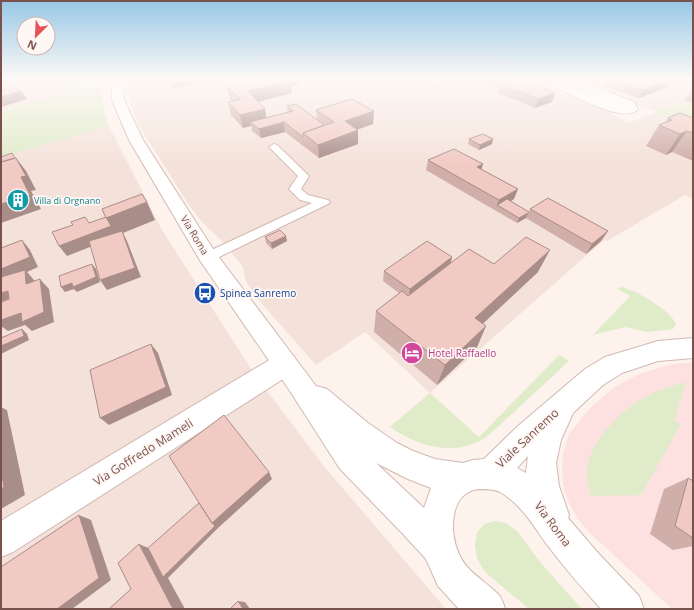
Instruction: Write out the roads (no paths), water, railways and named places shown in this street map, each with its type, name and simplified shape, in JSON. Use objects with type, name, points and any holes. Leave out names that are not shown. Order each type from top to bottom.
[{"type":"street","name":"Via Roma","points":[[121,107],[136,140],[208,257],[291,372],[350,459],[415,522],[440,549]]},
{"type":"street","points":[[612,107],[626,111],[632,109],[631,107]]},
{"type":"street","name":"Viale Sanremo","points":[[476,476],[528,436],[594,377],[614,365],[658,351],[693,348]]},
{"type":"street","name":"Via Roma","points":[[291,372],[351,427],[377,448],[408,464],[435,474],[505,478],[527,492],[537,502],[562,538],[598,581],[626,609]]},
{"type":"street","name":"Via Goffredo Mameli","points":[[1,540],[291,372]]},
{"type":"street","name":"Viale Sanremo","points":[[562,538],[544,493],[541,461],[547,440],[566,403]]},
{"type":"street","name":"Via Roma","points":[[476,476],[451,486],[442,498],[436,530],[440,549],[453,577],[486,609]]},
{"type":"lane","points":[[208,257],[324,202],[304,198],[295,189],[304,176],[300,170],[274,147]]},
{"type":"place","name":"Villa di Orgnano","points":[[18,200]]},
{"type":"place","name":"Spinea Sanremo","points":[[205,293]]},
{"type":"place","name":"Hotel Raffaello","points":[[412,353]]}]
